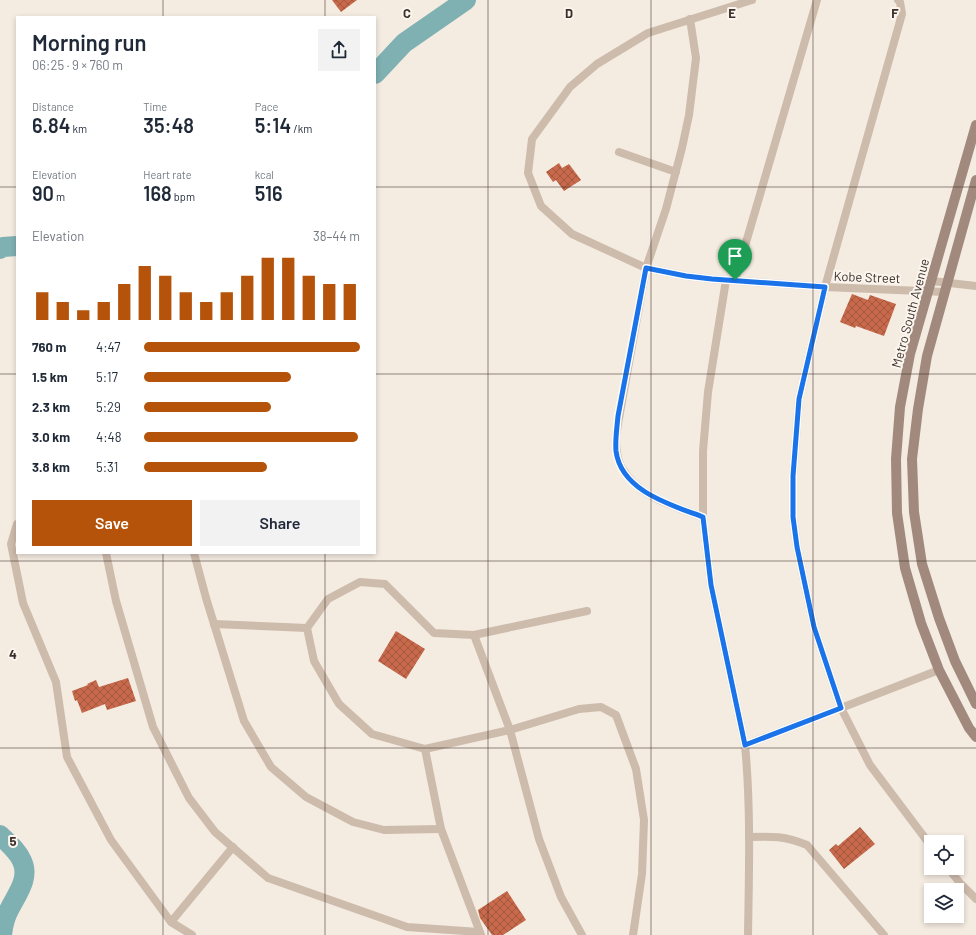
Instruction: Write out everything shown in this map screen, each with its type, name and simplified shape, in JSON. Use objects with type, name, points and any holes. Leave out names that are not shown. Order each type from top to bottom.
[{"type":"street","name":"Kobe Street","points":[[752,0],[648,33],[597,64],[570,87],[532,139],[528,173],[541,206],[572,234],[646,268],[686,276],[825,287],[930,286],[947,288],[976,286]]},
{"type":"street","points":[[748,935],[749,837],[745,745],[711,585],[703,517],[703,451],[708,392],[730,280],[816,0]]},
{"type":"street","points":[[898,0],[900,2],[902,14],[825,287],[799,399],[793,476],[793,517],[797,547],[814,627],[841,708],[870,765],[924,837]]},
{"type":"street","points":[[690,19],[696,58],[689,115],[666,209],[646,268],[618,416],[616,452],[621,467],[631,481],[658,500],[703,517]]},
{"type":"street","name":"Metro South Avenue","points":[[976,125],[910,354],[900,407],[896,460],[898,513],[905,568],[921,623],[939,670],[976,737]]},
{"type":"street","points":[[619,152],[676,172]]},
{"type":"street","name":"Metro South Avenue","points":[[976,180],[927,356],[918,409],[912,459],[914,512],[922,564],[955,662],[976,704]]},
{"type":"street","points":[[16,527],[11,544],[23,603],[56,682],[68,757],[111,840],[171,922],[192,935]]},
{"type":"street","points":[[106,554],[116,601],[153,727],[189,798],[215,832],[268,878],[407,927],[480,933],[441,829],[425,749]]},
{"type":"street","points":[[194,554],[244,721],[271,767],[306,797],[353,822],[384,830],[441,829]]},
{"type":"street","points":[[587,611],[474,635],[434,633],[386,584],[360,582],[328,599],[307,628],[314,661],[339,704],[372,734],[425,749],[510,730],[579,709],[601,707],[616,715],[636,769],[644,820],[642,874],[633,935]]},
{"type":"street","points":[[214,624],[307,628]]},
{"type":"street","points":[[474,635],[510,730],[539,840],[561,897],[582,935]]},
{"type":"street","points":[[745,745],[939,670]]},
{"type":"street","points":[[749,837],[777,836],[792,839],[807,845],[884,935]]},
{"type":"street","points":[[171,922],[233,847]]},
{"type":"street","points":[[954,875],[976,900]]},
{"type":"building","points":[[332,0],[357,0],[341,12]]},
{"type":"building","points":[[559,163],[562,168],[569,164],[581,180],[564,191],[556,180],[553,182],[546,172]]},
{"type":"building","points":[[852,294],[868,300],[870,295],[896,304],[884,336],[840,322]]},
{"type":"building","points":[[396,631],[425,649],[406,679],[378,661]]},
{"type":"building","points":[[128,678],[136,701],[107,710],[105,704],[82,713],[77,700],[75,701],[72,691],[88,685],[87,684],[96,680],[99,687]]},
{"type":"building","points":[[860,827],[875,844],[844,869],[829,850],[836,844],[838,846]]},
{"type":"building","points":[[507,891],[526,920],[503,935],[492,935],[480,918],[478,910]]},
{"type":"waterway","points":[[376,73],[404,43],[466,0]]},
{"type":"waterway","points":[[0,249],[3,247],[16,246]]},
{"type":"waterway","points":[[0,835],[18,854],[24,867],[24,880],[8,911],[2,935]]},
{"type":"route","points":[[646,268],[686,276],[735,280],[825,287],[799,399],[793,476],[793,517],[797,547],[814,627],[841,708],[745,745],[711,585],[703,517],[658,500],[631,481],[621,467],[616,452],[618,416],[646,268]]}]
